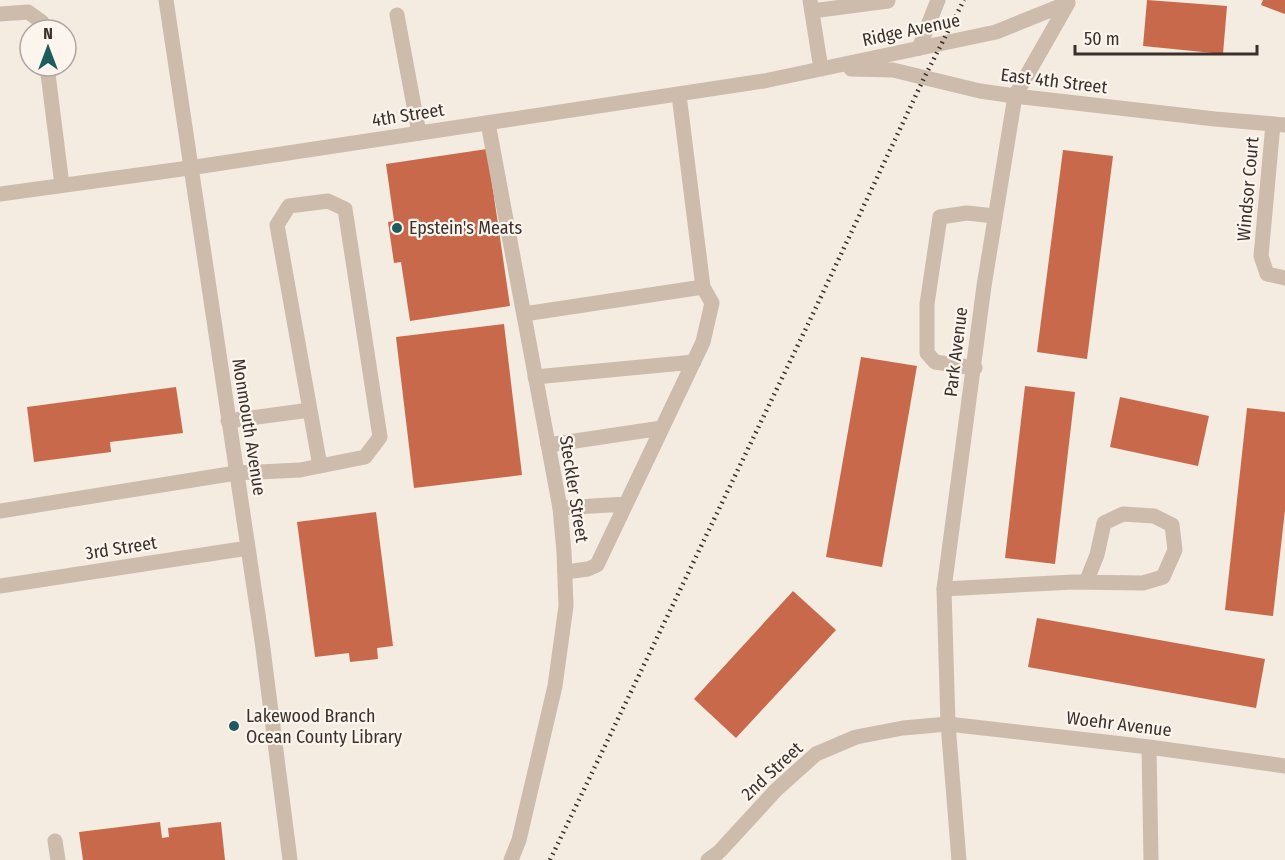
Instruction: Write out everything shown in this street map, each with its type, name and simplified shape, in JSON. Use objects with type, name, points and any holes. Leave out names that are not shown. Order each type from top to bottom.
[{"type":"street","name":"Monmouth Avenue","points":[[166,0],[189,168],[262,641],[290,860]]},
{"type":"street","points":[[919,48],[938,0]]},
{"type":"street","points":[[821,69],[811,6],[888,1]]},
{"type":"street","name":"Ridge Avenue","points":[[821,69],[996,32],[1071,1]]},
{"type":"street","name":"Park Avenue","points":[[959,860],[948,724],[944,589],[994,216],[1015,96],[1071,1]]},
{"type":"street","points":[[0,14],[28,12],[36,18]]},
{"type":"street","points":[[397,15],[419,134]]},
{"type":"street","name":"4th Street","points":[[0,194],[419,134],[679,94],[821,69]]},
{"type":"street","name":"East 4th Street","points":[[821,69],[893,70],[980,91],[1015,96],[1279,124]]},
{"type":"street","points":[[49,78],[62,185]]},
{"type":"street","points":[[565,572],[588,569],[597,565],[703,342],[712,303],[703,287],[679,94]]},
{"type":"street","name":"Steckler Street","points":[[488,123],[560,508],[565,572],[566,606],[555,686],[519,840],[511,860]]},
{"type":"street","name":"Windsor Court","points":[[1279,124],[1261,256],[1267,274],[1285,278]]},
{"type":"street","points":[[0,510],[236,473],[300,470],[320,466],[365,457],[380,437],[345,209],[328,201],[289,206],[277,225],[320,466]]},
{"type":"street","points":[[975,368],[935,362],[927,353],[927,304],[940,217],[967,213],[994,216]]},
{"type":"street","points":[[524,314],[703,287]]},
{"type":"street","points":[[535,377],[693,362]]},
{"type":"street","points":[[228,421],[310,410]]},
{"type":"street","points":[[548,445],[662,428]]},
{"type":"street","points":[[560,508],[626,504]]},
{"type":"street","points":[[944,589],[1086,582],[1143,583],[1163,577],[1175,550],[1172,525],[1154,516],[1123,514],[1104,523],[1097,555],[1086,582]]},
{"type":"street","name":"3rd Street","points":[[0,586],[248,548]]},
{"type":"street","name":"Woehr Avenue","points":[[948,724],[1149,747],[1285,766]]},
{"type":"street","name":"2nd Street","points":[[708,860],[719,852],[776,790],[816,754],[856,737],[903,728],[948,724]]},
{"type":"street","points":[[1149,747],[1151,860]]},
{"type":"street","points":[[55,841],[58,860]]},
{"type":"building","points":[[1147,0],[1227,6],[1223,54],[1143,46]]},
{"type":"building","points":[[1263,0],[1285,0],[1285,14],[1261,5]]},
{"type":"building","points":[[487,149],[510,306],[410,321],[401,262],[394,263],[388,222],[394,221],[386,164]]},
{"type":"building","points":[[1063,150],[1113,156],[1087,359],[1037,352]]},
{"type":"building","points":[[504,324],[522,475],[414,488],[396,337]]},
{"type":"building","points":[[861,357],[917,366],[882,567],[826,557]]},
{"type":"building","points":[[1025,386],[1075,392],[1055,564],[1005,558]]},
{"type":"building","points":[[176,387],[183,433],[110,442],[111,452],[34,462],[27,407]]},
{"type":"building","points":[[1120,397],[1209,416],[1198,466],[1110,447]]},
{"type":"building","points":[[1247,408],[1285,412],[1285,510],[1273,616],[1225,610]]},
{"type":"building","points":[[376,512],[393,646],[377,648],[378,659],[350,662],[349,653],[315,657],[297,522]]},
{"type":"building","points":[[793,591],[836,630],[736,738],[694,699]]},
{"type":"building","points":[[1037,618],[1265,659],[1256,708],[1028,667]]},
{"type":"building","points":[[160,822],[162,838],[169,837],[168,828],[221,822],[225,860],[83,860],[79,832]]},
{"type":"railway","points":[[550,860],[924,78],[964,0]]},
{"type":"place","name":"Epstein's Meats","points":[[397,228]]},
{"type":"place","name":"Lakewood Branch Ocean County Library","points":[[234,726]]}]
